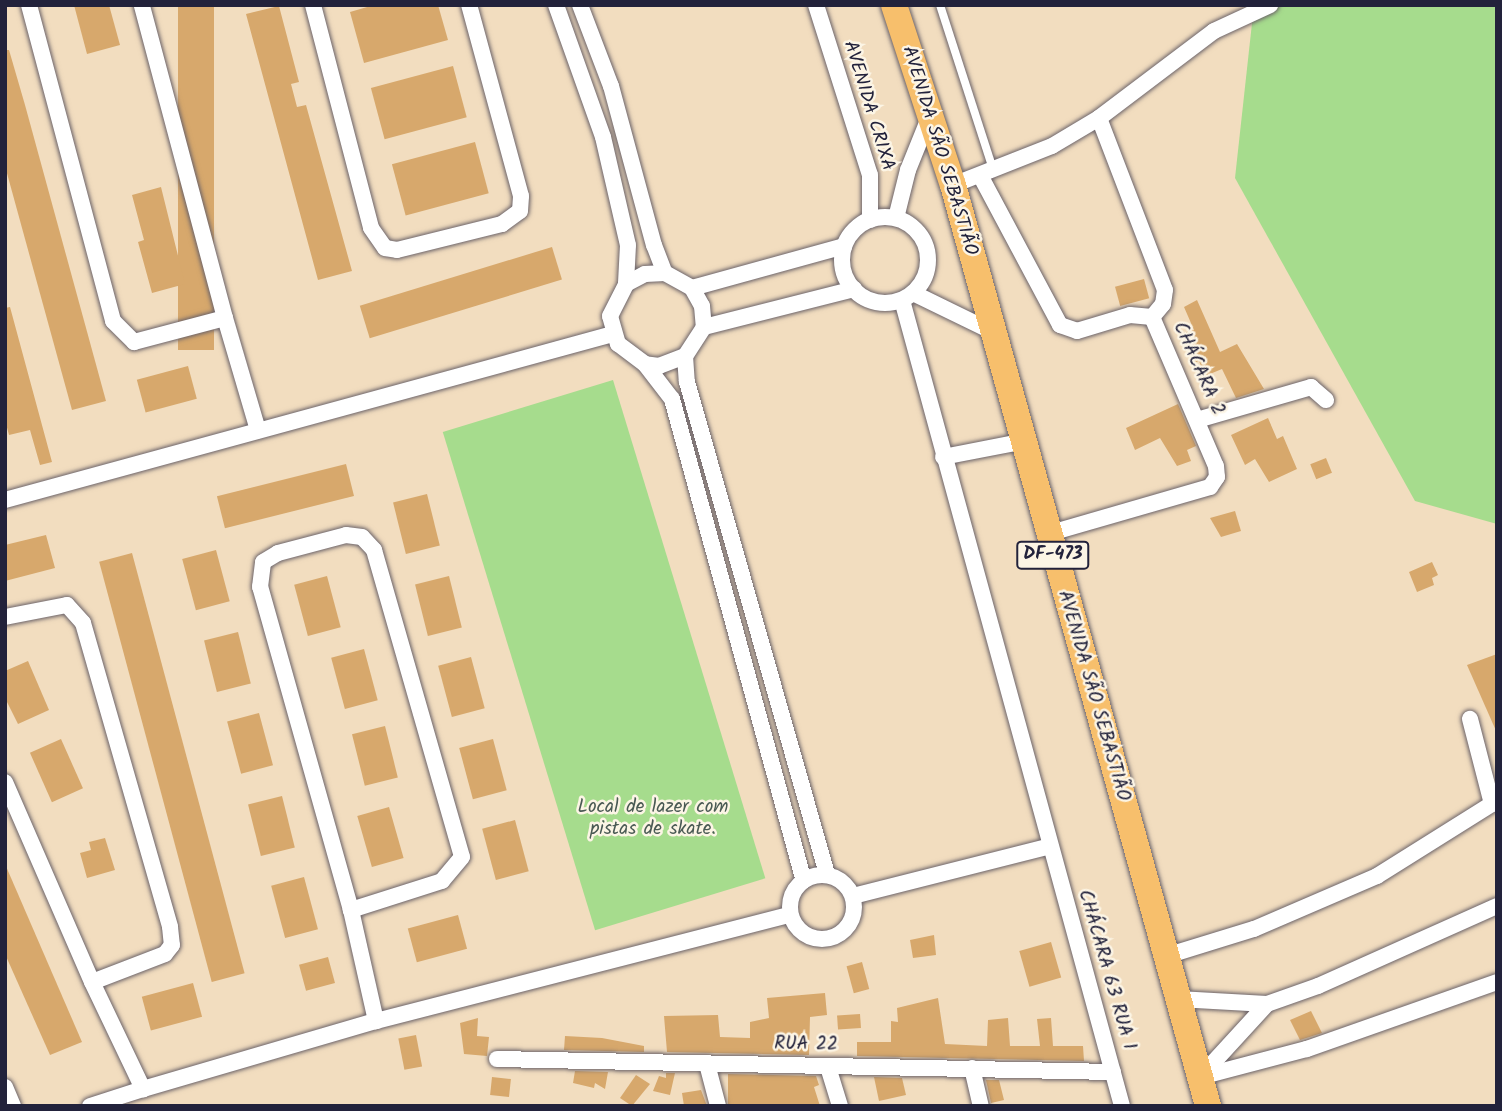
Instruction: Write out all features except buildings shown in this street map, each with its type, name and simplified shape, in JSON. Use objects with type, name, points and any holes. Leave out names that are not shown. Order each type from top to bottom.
[{"type":"main road","name":"AVENIDA SÃO SEBASTIÃO","points":[[894,5],[953,185],[1020,442],[1208,1106]]},
{"type":"street","points":[[29,5],[113,321],[134,342],[225,318]]},
{"type":"street","points":[[142,5],[225,318],[258,430]]},
{"type":"street","points":[[313,5],[371,228],[385,248],[397,250],[502,224],[520,211],[521,196],[469,5]]},
{"type":"street","points":[[556,5],[603,137],[628,245],[626,284],[610,316],[612,334],[625,353],[645,364],[659,366],[685,356],[704,327],[702,306],[692,288],[665,273],[645,274],[626,284]]},
{"type":"street","points":[[580,5],[611,86],[665,273]]},
{"type":"street","name":"AVENIDA CRIXA","points":[[816,5],[870,175],[870,220]]},
{"type":"street","points":[[953,185],[988,174],[1052,146],[1099,118],[1193,45],[1243,12],[1270,5]]},
{"type":"street","points":[[896,218],[908,170],[929,118]]},
{"type":"street","points":[[1099,118],[1165,290],[1163,304],[1152,317]]},
{"type":"street","name":"CHÁCARA 2","points":[[988,174],[1060,325],[1077,331],[1130,314],[1152,317],[1216,466],[1217,477],[1210,487],[1047,534]]},
{"type":"street","points":[[907,296],[927,270],[925,244],[908,224],[896,218],[870,220],[854,230],[844,246],[843,269],[854,289],[868,299],[907,296],[991,331]]},
{"type":"street","points":[[692,288],[844,246]]},
{"type":"street","points":[[704,327],[854,289]]},
{"type":"street","name":"CHÁCARA 63 RUA 1","points":[[907,296],[943,457],[1122,1106]]},
{"type":"street","points":[[5,500],[612,334]]},
{"type":"street","points":[[685,356],[687,382],[827,874]]},
{"type":"street","points":[[645,364],[672,400],[804,880]]},
{"type":"street","points":[[1197,420],[1311,387],[1326,400]]},
{"type":"street","points":[[943,457],[1020,442]]},
{"type":"street","points":[[351,911],[442,881],[463,857],[374,550],[362,537],[346,535],[278,553],[263,562],[260,587],[351,911],[376,1021]]},
{"type":"street","points":[[5,617],[68,605],[83,623],[170,927],[172,945],[165,954],[92,982]]},
{"type":"street","points":[[1166,956],[1254,929],[1377,876],[1492,804],[1469,719]]},
{"type":"street","points":[[5,782],[92,982],[143,1089]]},
{"type":"street","points":[[853,896],[1050,846]]},
{"type":"street","points":[[827,874],[843,881],[853,896],[854,913],[846,929],[832,938],[814,938],[799,930],[790,915],[794,889],[804,880],[827,874]]},
{"type":"street","points":[[1178,999],[1267,1004],[1318,986],[1497,906]]},
{"type":"street","points":[[90,1106],[376,1021],[790,915]]},
{"type":"street","points":[[1200,1077],[1307,1049],[1497,982]]},
{"type":"street","points":[[1200,1077],[1267,1004]]},
{"type":"street","name":"RUA 22","points":[[497,1059],[1113,1072]]},
{"type":"street","points":[[707,1064],[718,1106]]},
{"type":"street","points":[[828,1066],[840,1106]]},
{"type":"street","points":[[972,1068],[981,1106]]},
{"type":"street","points":[[5,1087],[13,1106]]},
{"type":"lane","points":[[940,5],[988,174]]},
{"type":"green space","points":[[1254,5],[1497,5],[1497,524],[1415,501],[1235,178]]},
{"type":"green space","name":"Local de lazer com pistas de skate.","points":[[613,380],[765,878],[595,930],[443,432]]}]
